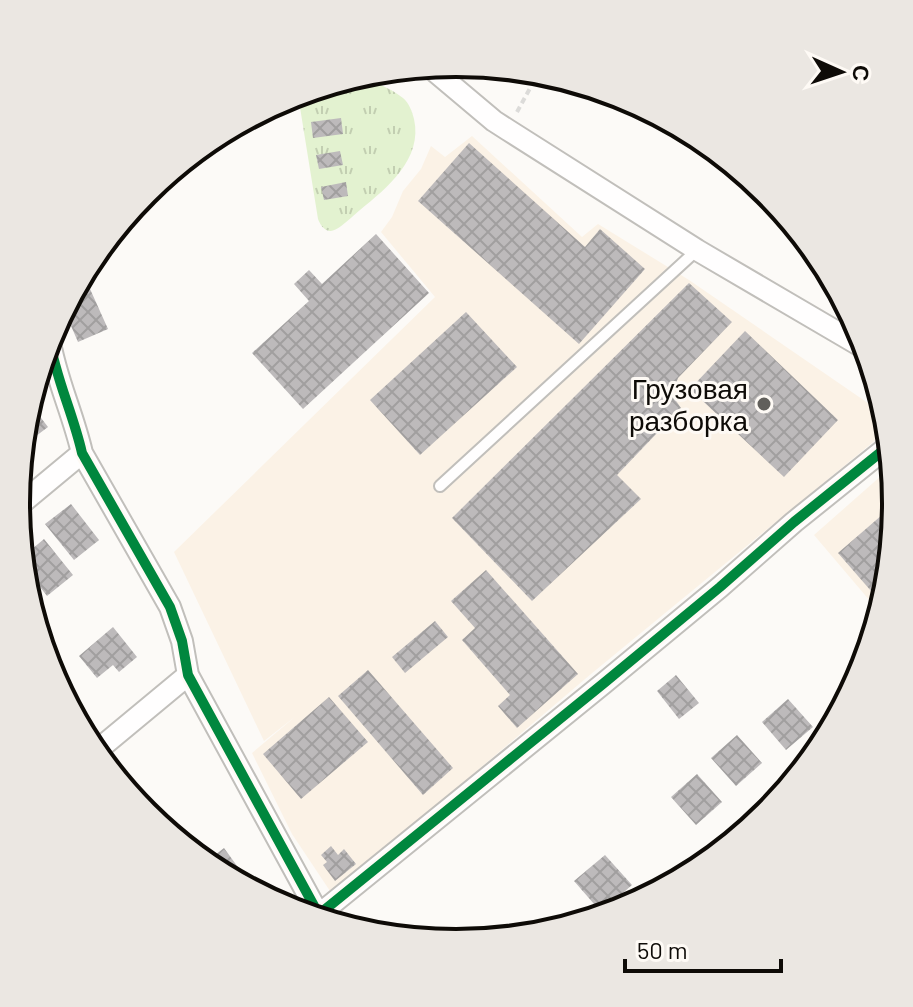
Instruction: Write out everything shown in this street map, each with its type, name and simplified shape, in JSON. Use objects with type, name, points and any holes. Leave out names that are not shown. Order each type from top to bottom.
[{"type":"street","points":[[442,78],[508,130],[697,250],[851,340]]},
{"type":"street","points":[[55,361],[82,453],[170,607],[182,641],[188,675],[312,905]]},
{"type":"street","points":[[30,496],[82,453]]},
{"type":"street","points":[[325,909],[604,683],[880,453]]},
{"type":"street","points":[[105,744],[188,675]]},
{"type":"lane","points":[[440,486],[697,250]]},
{"type":"path","points":[[508,130],[532,84]]},
{"type":"shaded area","points":[[472,136],[582,237],[598,224],[689,280],[871,405],[878,438],[591,674],[332,894],[292,834],[252,753],[296,716],[264,741],[174,552],[435,297],[381,232],[392,217],[403,191],[421,169],[431,146],[445,157]]},
{"type":"shaded area","points":[[882,475],[882,531],[871,602],[814,535]]},
{"type":"green space","points":[[378,84],[403,98],[414,119],[413,147],[408,160],[381,192],[341,226],[333,231],[328,230],[318,219],[300,107]]},
{"type":"building","points":[[341,118],[343,134],[313,138],[311,122]]},
{"type":"building","points":[[469,143],[585,247],[600,229],[645,269],[579,344],[418,201]]},
{"type":"building","points":[[340,151],[343,165],[319,169],[316,155]]},
{"type":"building","points":[[346,182],[348,196],[324,200],[321,187]]},
{"type":"building","points":[[376,234],[429,293],[303,409],[252,353],[309,301],[294,284],[309,270],[322,284]]},
{"type":"building","points":[[689,283],[732,322],[678,378],[672,395],[681,408],[617,475],[641,499],[532,601],[452,518]]},
{"type":"building","points":[[89,287],[108,329],[78,342],[70,323]]},
{"type":"building","points":[[466,312],[517,367],[420,455],[370,400]]},
{"type":"building","name":"Грузовая разборка","points":[[745,331],[838,420],[784,477],[690,389]]},
{"type":"building","points":[[39,415],[48,427],[36,436]]},
{"type":"building","points":[[71,504],[99,540],[74,560],[45,524]]},
{"type":"building","points":[[883,514],[873,594],[838,553]]},
{"type":"building","points":[[44,539],[73,575],[47,596],[38,584],[33,548]]},
{"type":"building","points":[[486,570],[578,674],[517,728],[498,706],[510,695],[462,640],[475,628],[451,601]]},
{"type":"building","points":[[435,621],[448,637],[405,673],[392,657]]},
{"type":"building","points":[[113,627],[137,657],[119,672],[113,665],[97,678],[79,656]]},
{"type":"building","points":[[368,670],[453,768],[423,795],[338,696]]},
{"type":"building","points":[[676,675],[699,703],[679,719],[657,691]]},
{"type":"building","points":[[329,697],[368,742],[301,799],[263,754]]},
{"type":"building","points":[[788,699],[813,727],[786,750],[762,722]]},
{"type":"building","points":[[737,735],[762,763],[736,786],[711,758]]},
{"type":"building","points":[[697,774],[722,802],[696,825],[671,797]]},
{"type":"building","points":[[331,846],[338,855],[344,849],[356,864],[335,881],[323,865],[327,862],[321,855]]},
{"type":"building","points":[[224,848],[240,870],[239,871],[215,855]]},
{"type":"building","points":[[605,855],[632,885],[615,900],[596,906],[574,881]]},
{"type":"cycle path","points":[[54,362],[82,453],[170,607],[182,641],[188,675],[314,905]]},
{"type":"cycle path","points":[[326,909],[880,453]]},
{"type":"place","name":"Грузовая разборка","points":[[764,404]]}]
